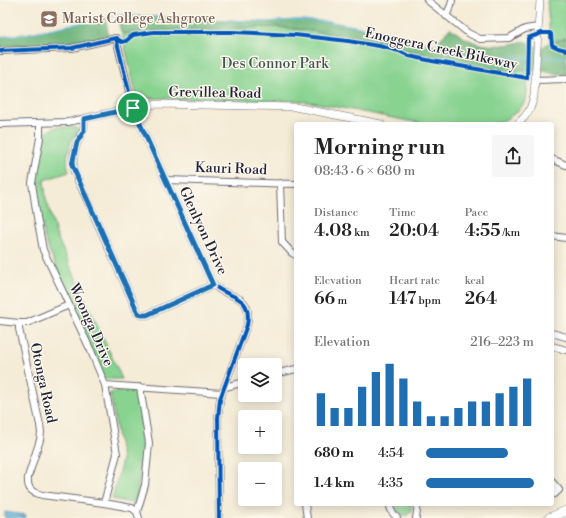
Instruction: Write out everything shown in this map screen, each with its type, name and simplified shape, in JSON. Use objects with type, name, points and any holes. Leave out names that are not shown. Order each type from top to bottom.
[{"type":"main road","points":[[549,518],[566,511]]},
{"type":"street","points":[[427,0],[468,33],[480,39],[509,38],[525,29],[538,27]]},
{"type":"street","points":[[446,16],[452,0]]},
{"type":"street","points":[[520,122],[525,118],[531,109],[534,96],[540,0]]},
{"type":"street","name":"Glenlyon Drive","points":[[0,51],[72,48],[116,38],[133,108],[213,285],[220,290],[239,298],[248,312],[247,325],[219,404],[218,518]]},
{"type":"street","points":[[535,80],[566,79]]},
{"type":"street","name":"Grevillea Road","points":[[0,124],[68,122],[142,105],[159,104],[295,107],[371,122]]},
{"type":"street","points":[[84,119],[84,131],[77,142],[72,165],[138,313],[147,315],[213,285]]},
{"type":"street","name":"Woonga Drive","points":[[40,123],[40,138],[32,183],[36,217],[43,250],[91,351],[105,385],[117,454],[104,503]]},
{"type":"street","points":[[554,160],[565,163]]},
{"type":"street","name":"Kauri Road","points":[[166,180],[294,184]]},
{"type":"street","points":[[280,183],[282,242],[294,254]]},
{"type":"street","points":[[554,236],[566,238]]},
{"type":"street","points":[[0,321],[27,323],[69,305]]},
{"type":"street","name":"Otonga Road","points":[[19,323],[41,433],[28,477],[29,489],[33,493],[42,495],[104,503]]},
{"type":"street","points":[[554,334],[566,337]]},
{"type":"street","points":[[554,347],[566,350]]},
{"type":"street","points":[[282,372],[294,369]]},
{"type":"street","points":[[105,385],[224,390],[238,385]]},
{"type":"street","points":[[138,515],[145,485],[148,443],[140,387]]},
{"type":"street","points":[[554,484],[559,490],[555,494],[554,493]]},
{"type":"street","points":[[104,503],[132,508],[138,515]]},
{"type":"street","points":[[305,506],[307,518]]},
{"type":"street","points":[[390,506],[396,518]]},
{"type":"street","points":[[412,518],[416,515]]},
{"type":"green space","points":[[547,0],[566,0],[566,38],[550,41]]},
{"type":"green space","points":[[116,16],[268,22],[299,20],[330,22],[377,30],[417,43],[435,45],[450,28],[469,40],[476,43],[489,45],[504,45],[525,41],[535,46],[543,47],[551,42],[566,38],[566,74],[554,74],[543,71],[486,69],[353,36],[278,27],[146,31],[122,34]]},
{"type":"green space","points":[[106,18],[108,36],[67,45],[0,47],[0,37],[25,34]]},
{"type":"green space","name":"Des Connor Park","points":[[278,27],[353,36],[486,69],[529,70],[526,100],[524,104],[513,114],[500,122],[414,122],[316,103],[297,101],[137,98],[122,34],[146,31]]},
{"type":"green space","points":[[56,127],[74,127],[78,129],[70,144],[68,152],[69,172],[44,180],[46,199],[57,237],[122,379],[104,379],[44,237],[35,180],[43,138],[46,132]]},
{"type":"green space","points":[[137,391],[143,443],[136,504],[112,499],[122,460],[110,393]]},
{"type":"green space","points":[[394,506],[411,506],[412,511],[407,515],[402,515]]},
{"type":"water","points":[[5,512],[26,515],[25,518],[5,518]]},
{"type":"waterway","points":[[0,37],[25,34],[120,15],[268,22],[299,20],[330,22],[377,30],[417,43],[476,55],[534,58]]},
{"type":"waterway","points":[[539,58],[566,57]]},
{"type":"cycle path","name":"Enoggera Creek Bikeway","points":[[116,38],[122,42],[126,41],[133,35],[153,32],[233,32],[295,35],[379,46],[399,51],[409,56],[432,61],[527,78],[528,38],[542,33],[550,33],[552,45],[566,50]]},
{"type":"cycle path","points":[[116,38],[133,108],[209,278],[214,285],[221,290],[241,300],[246,306],[248,314],[247,325],[220,399],[218,418],[219,518]]},
{"type":"cycle path","points":[[0,51],[72,48],[116,38]]},
{"type":"place","name":"Marist College Ashgrove","points":[[49,19]]},
{"type":"route","points":[[133,108],[213,285],[147,315],[138,313],[72,165],[77,142],[84,131],[84,119],[133,108]]}]
